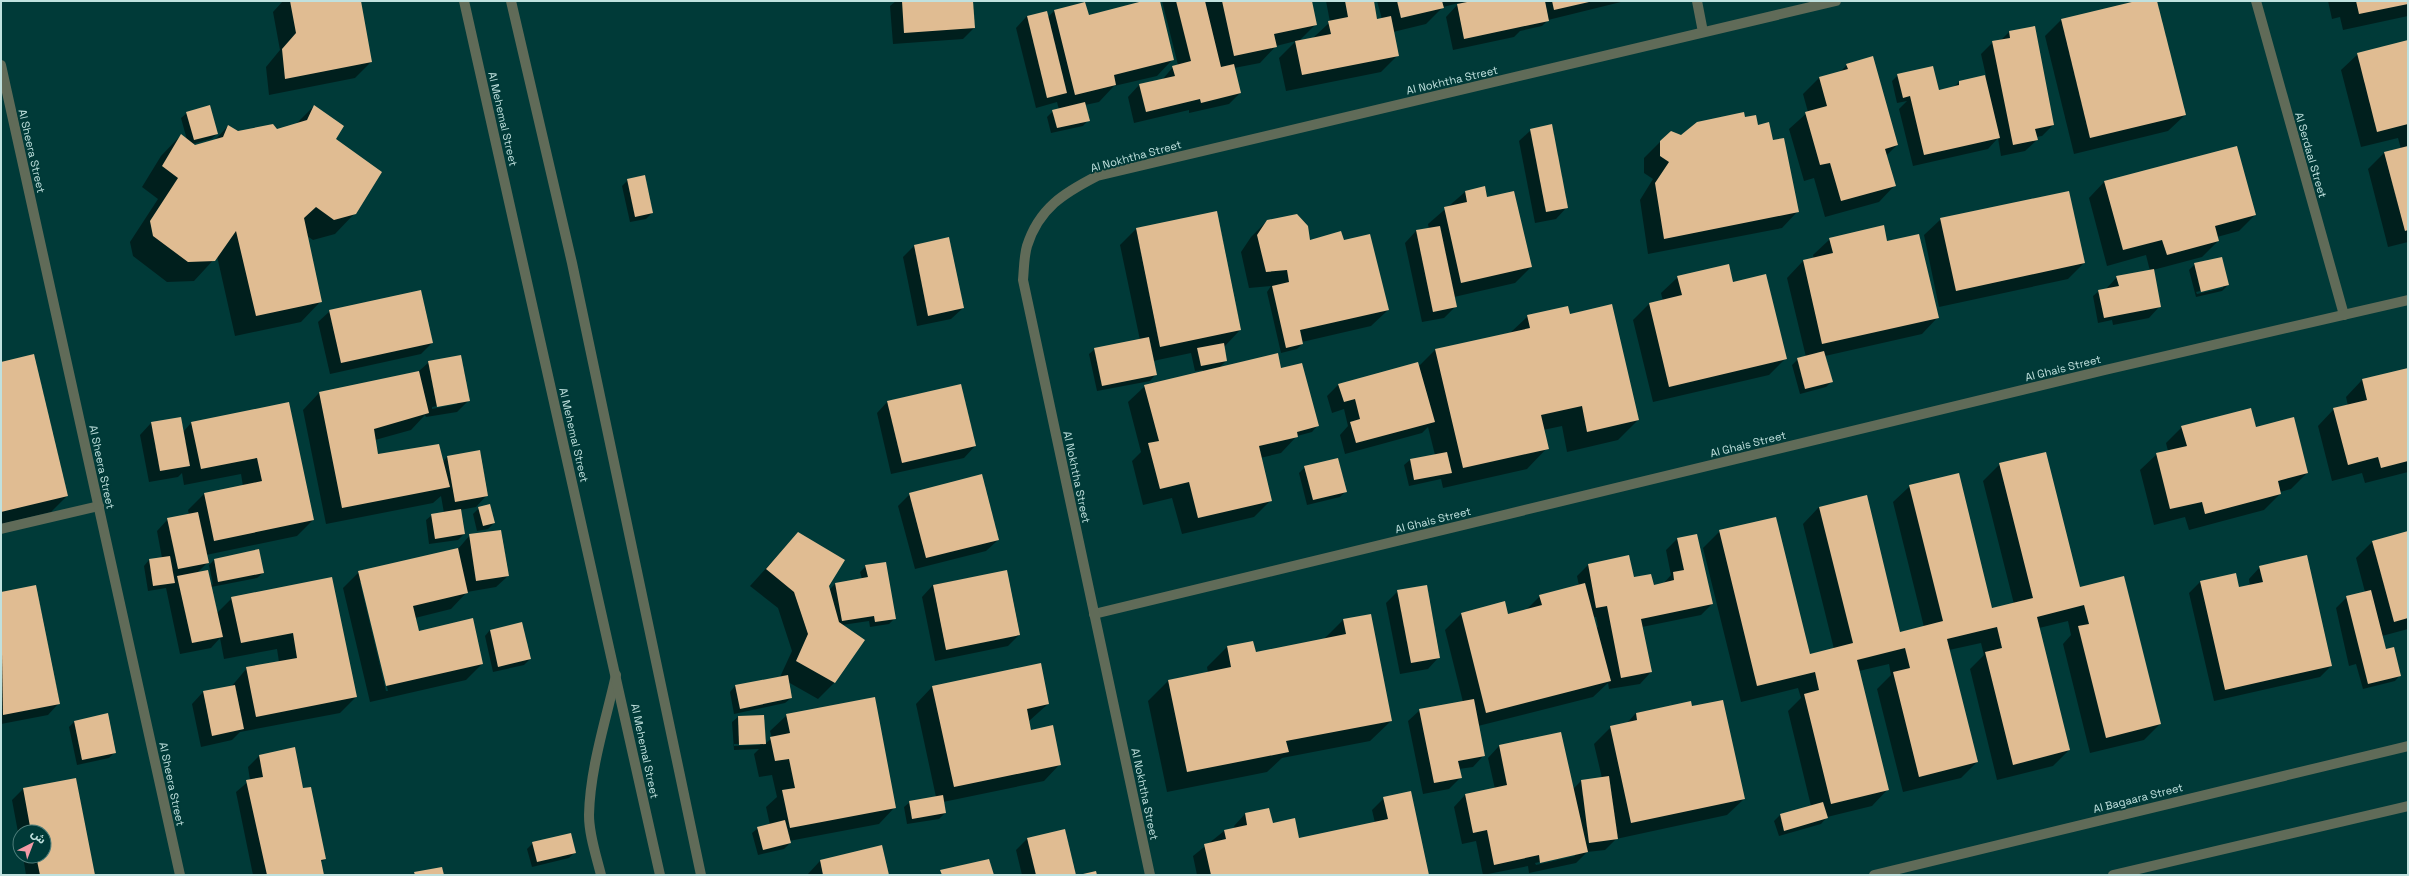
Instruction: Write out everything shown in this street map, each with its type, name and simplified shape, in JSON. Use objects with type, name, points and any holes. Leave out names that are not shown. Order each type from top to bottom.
[{"type":"street","name":"Al Mehemal Street","points":[[464,1],[616,673],[660,875]]},
{"type":"street","points":[[511,1],[572,263],[701,875]]},
{"type":"street","points":[[1697,1],[1703,32]]},
{"type":"street","name":"Al Nokhtha Street","points":[[1150,875],[1023,280],[1027,246],[1042,215],[1066,192],[1097,176],[1836,1]]},
{"type":"street","name":"Al Serdaal Street","points":[[2256,1],[2344,315]]},
{"type":"street","name":"Al Sheera Street","points":[[1,65],[180,875]]},
{"type":"street","name":"Al Ghais Street","points":[[1094,614],[2097,372],[2408,300]]},
{"type":"street","points":[[1,529],[99,506]]},
{"type":"street","points":[[601,875],[593,844],[589,815],[592,784],[616,673]]},
{"type":"street","name":"Al Bagaara Street","points":[[1874,875],[2408,746]]},
{"type":"street","points":[[2114,875],[2408,806]]},
{"type":"building","points":[[290,1],[361,1],[372,62],[285,79],[282,49],[296,33]]},
{"type":"building","points":[[902,1],[973,1],[975,28],[904,33]]},
{"type":"building","points":[[1143,1],[1160,1],[1174,60],[1114,75],[1116,85],[1075,95],[1054,10],[1085,2],[1089,15]]},
{"type":"building","points":[[1176,1],[1205,1],[1221,67],[1234,64],[1241,93],[1201,103],[1200,99],[1146,112],[1139,84],[1175,76],[1172,66],[1191,61]]},
{"type":"building","points":[[1222,1],[1312,1],[1317,25],[1274,34],[1277,47],[1234,56]]},
{"type":"building","points":[[1345,1],[1374,1],[1377,19],[1391,16],[1399,56],[1302,75],[1295,41],[1331,34],[1328,21],[1348,17]]},
{"type":"building","points":[[1397,1],[1442,1],[1444,8],[1401,18]]},
{"type":"building","points":[[1472,1],[1545,1],[1549,21],[1464,39],[1457,4]]},
{"type":"building","points":[[1552,1],[1589,1],[1589,2],[1554,10]]},
{"type":"building","points":[[2136,1],[2157,1],[2186,115],[2090,138],[2061,19]]},
{"type":"building","points":[[2356,1],[2408,1],[2408,4],[2359,14]]},
{"type":"building","points":[[1047,11],[1067,93],[1047,98],[1027,16]]},
{"type":"building","points":[[2035,26],[2054,125],[2035,129],[2038,140],[2013,145],[1992,41],[2010,38],[2009,31]]},
{"type":"building","points":[[2408,40],[2408,124],[2377,132],[2357,53]]},
{"type":"building","points":[[1873,56],[1898,145],[1885,149],[1896,186],[1841,201],[1830,163],[1820,165],[1805,112],[1827,106],[1819,77],[1848,69],[1846,64]]},
{"type":"building","points":[[1933,66],[1939,90],[1959,85],[1959,81],[1985,75],[2000,138],[1924,155],[1910,96],[1903,98],[1897,74]]},
{"type":"building","points":[[1085,102],[1090,121],[1057,128],[1052,110]]},
{"type":"building","points":[[210,105],[218,134],[194,140],[186,112]]},
{"type":"building","points":[[314,105],[344,126],[336,139],[382,172],[356,214],[334,220],[316,207],[304,218],[322,302],[256,316],[236,231],[215,261],[188,262],[153,236],[150,221],[178,178],[162,166],[181,134],[195,145],[223,137],[228,125],[238,131],[273,124],[277,129],[307,120]]},
{"type":"building","points":[[1744,112],[1745,117],[1756,115],[1758,125],[1769,122],[1773,140],[1784,138],[1799,212],[1664,239],[1655,183],[1669,162],[1660,156],[1660,141],[1671,131],[1681,135],[1697,122]]},
{"type":"building","points":[[1552,124],[1568,208],[1546,212],[1530,129]]},
{"type":"building","points":[[2237,146],[2256,215],[2215,226],[2219,241],[2167,255],[2162,240],[2123,250],[2104,181]]},
{"type":"building","points":[[2408,146],[2408,230],[2405,231],[2384,152]]},
{"type":"building","points":[[645,175],[653,213],[635,217],[627,179]]},
{"type":"building","points":[[1485,186],[1487,197],[1514,191],[1532,267],[1461,283],[1444,207],[1467,202],[1465,191]]},
{"type":"building","points":[[2069,191],[2085,263],[1956,291],[1940,218]]},
{"type":"building","points":[[1217,211],[1241,330],[1160,347],[1136,228]]},
{"type":"building","points":[[1297,214],[1308,226],[1310,240],[1341,231],[1344,240],[1370,234],[1389,310],[1300,330],[1303,344],[1286,348],[1272,286],[1289,282],[1287,270],[1266,272],[1257,235],[1267,220]]},
{"type":"building","points":[[1884,225],[1887,241],[1919,234],[1939,318],[1822,344],[1803,260],[1833,253],[1829,238]]},
{"type":"building","points":[[1440,226],[1457,307],[1433,312],[1416,230]]},
{"type":"building","points":[[949,237],[964,308],[928,316],[914,245]]},
{"type":"building","points":[[2222,257],[2229,285],[2201,292],[2194,263]]},
{"type":"building","points":[[1729,264],[1733,282],[1766,274],[1787,359],[1669,387],[1649,303],[1682,295],[1677,276]]},
{"type":"building","points":[[2154,269],[2161,307],[2104,318],[2098,290],[2119,286],[2116,276]]},
{"type":"building","points":[[421,290],[433,343],[341,363],[329,310]]},
{"type":"building","points":[[1612,304],[1639,420],[1587,432],[1582,406],[1541,415],[1549,449],[1463,468],[1435,349],[1530,328],[1527,315],[1568,306],[1570,314]]},
{"type":"building","points":[[1149,337],[1157,375],[1102,386],[1094,348]]},
{"type":"building","points":[[1224,343],[1227,361],[1201,366],[1197,348]]},
{"type":"building","points":[[1824,351],[1833,382],[1805,389],[1797,358]]},
{"type":"building","points":[[1278,353],[1281,368],[1302,363],[1319,426],[1297,432],[1298,437],[1259,446],[1272,501],[1198,518],[1189,482],[1160,489],[1148,443],[1159,441],[1144,385]]},
{"type":"building","points":[[34,354],[68,496],[1,512],[1,362]]},
{"type":"building","points":[[461,355],[470,401],[437,407],[428,361]]},
{"type":"building","points":[[1418,362],[1435,422],[1356,443],[1350,422],[1360,419],[1355,399],[1344,402],[1338,384]]},
{"type":"building","points":[[2408,368],[2408,461],[2381,468],[2378,457],[2348,465],[2333,408],[2367,400],[2362,379]]},
{"type":"building","points":[[419,371],[429,413],[374,429],[378,454],[439,444],[450,487],[342,508],[319,392]]},
{"type":"building","points":[[961,384],[976,446],[902,463],[887,401]]},
{"type":"building","points":[[289,402],[314,520],[214,541],[204,493],[262,481],[257,458],[201,469],[191,422]]},
{"type":"building","points":[[2251,408],[2256,427],[2294,417],[2308,473],[2278,481],[2281,494],[2205,514],[2202,502],[2170,509],[2156,453],[2187,446],[2181,426]]},
{"type":"building","points":[[181,417],[190,466],[160,471],[151,422]]},
{"type":"building","points":[[480,450],[488,496],[455,502],[447,456]]},
{"type":"building","points":[[1447,452],[1452,473],[1414,480],[1410,459]]},
{"type":"building","points":[[2046,452],[2080,587],[2124,576],[2161,724],[2106,738],[2078,626],[2089,624],[2084,605],[2037,617],[2070,750],[2013,765],[1985,652],[2002,648],[1997,627],[1947,639],[1978,762],[1919,777],[1893,672],[1910,668],[1905,648],[1857,660],[1889,790],[1831,804],[1804,694],[1819,690],[1815,672],[1757,686],[1719,530],[1776,517],[1810,654],[1853,643],[1819,507],[1867,495],[1900,632],[1943,621],[1909,485],[1959,473],[1992,608],[2033,598],[1999,463]]},
{"type":"building","points":[[1338,458],[1347,492],[1313,500],[1304,466]]},
{"type":"building","points":[[982,474],[999,540],[926,558],[909,493]]},
{"type":"building","points":[[490,504],[495,523],[483,526],[478,507]]},
{"type":"building","points":[[461,509],[465,534],[435,539],[431,514]]},
{"type":"building","points":[[198,512],[209,563],[178,569],[167,518]]},
{"type":"building","points":[[501,530],[509,576],[476,581],[469,534]]},
{"type":"building","points":[[2408,531],[2408,618],[2394,622],[2372,541]]},
{"type":"building","points":[[798,532],[845,560],[829,586],[839,622],[865,640],[835,683],[796,661],[808,634],[794,592],[766,569]]},
{"type":"building","points":[[1697,534],[1713,604],[1641,619],[1652,672],[1621,678],[1607,606],[1596,608],[1588,564],[1629,555],[1634,577],[1651,574],[1654,585],[1674,580],[1673,572],[1684,570],[1677,538]]},
{"type":"building","points":[[458,548],[468,593],[413,606],[419,631],[473,618],[483,664],[386,686],[358,571]]},
{"type":"building","points":[[259,549],[264,573],[218,582],[214,559]]},
{"type":"building","points":[[2307,555],[2332,666],[2225,690],[2200,581],[2236,573],[2239,587],[2263,582],[2259,566]]},
{"type":"building","points":[[170,556],[175,583],[153,586],[149,559]]},
{"type":"building","points":[[886,562],[896,619],[875,622],[874,616],[842,621],[835,583],[868,577],[865,565]]},
{"type":"building","points":[[208,570],[223,637],[192,643],[177,576]]},
{"type":"building","points":[[1007,570],[1020,635],[946,650],[933,585]]},
{"type":"building","points":[[332,577],[357,697],[256,717],[246,667],[297,658],[293,633],[241,643],[231,597]]},
{"type":"building","points":[[1585,583],[1611,681],[1486,713],[1461,613],[1505,601],[1508,614],[1542,605],[1539,595]]},
{"type":"building","points":[[36,585],[60,704],[3,715],[1,592]]},
{"type":"building","points":[[1427,585],[1440,658],[1411,663],[1397,590]]},
{"type":"building","points":[[2371,590],[2386,649],[2394,647],[2401,676],[2368,684],[2346,596]]},
{"type":"building","points":[[1371,614],[1392,721],[1286,741],[1289,752],[1187,772],[1168,680],[1231,667],[1227,646],[1253,641],[1256,652],[1346,634],[1343,619]]},
{"type":"building","points":[[522,622],[531,659],[498,667],[490,630]]},
{"type":"building","points":[[1041,663],[1049,704],[1027,709],[1031,730],[1053,725],[1061,765],[954,787],[932,686]]},
{"type":"building","points":[[788,675],[792,698],[740,709],[735,685]]},
{"type":"building","points":[[235,685],[244,729],[212,736],[203,691]]},
{"type":"building","points":[[875,697],[896,808],[790,828],[782,790],[795,788],[789,759],[775,761],[770,737],[790,733],[786,714]]},
{"type":"building","points":[[1474,699],[1485,756],[1458,761],[1462,778],[1434,783],[1419,709]]},
{"type":"building","points":[[1723,700],[1745,799],[1631,823],[1610,726],[1637,720],[1636,713],[1691,701],[1692,706]]},
{"type":"building","points":[[108,713],[116,753],[82,760],[74,721]]},
{"type":"building","points":[[764,715],[766,744],[739,745],[738,716]]},
{"type":"building","points":[[1561,732],[1588,852],[1540,863],[1539,855],[1494,865],[1487,830],[1473,833],[1465,794],[1507,785],[1499,745]]},
{"type":"building","points":[[295,747],[303,788],[311,787],[326,859],[321,860],[324,875],[267,875],[246,780],[263,777],[259,755]]},
{"type":"building","points":[[1609,776],[1618,839],[1589,843],[1581,780]]},
{"type":"building","points":[[76,778],[95,875],[40,875],[38,864],[52,864],[52,824],[30,824],[23,788]]},
{"type":"building","points":[[1411,791],[1429,875],[1211,875],[1204,844],[1226,839],[1224,830],[1247,825],[1245,813],[1269,808],[1273,823],[1295,818],[1299,838],[1388,819],[1383,797]]},
{"type":"building","points":[[943,795],[946,813],[912,819],[909,801]]},
{"type":"building","points":[[1823,802],[1828,818],[1784,831],[1780,814]]},
{"type":"building","points":[[785,820],[791,843],[763,850],[757,827]]},
{"type":"building","points":[[1065,829],[1076,875],[1036,875],[1027,838]]},
{"type":"building","points":[[571,833],[576,853],[537,862],[532,842]]},
{"type":"building","points":[[882,845],[889,875],[823,875],[820,860]]},
{"type":"building","points":[[989,859],[994,875],[942,875],[940,870]]},
{"type":"building","points":[[442,867],[444,875],[415,875],[414,872]]},
{"type":"building","points":[[1096,871],[1097,875],[1083,875],[1083,874]]}]
